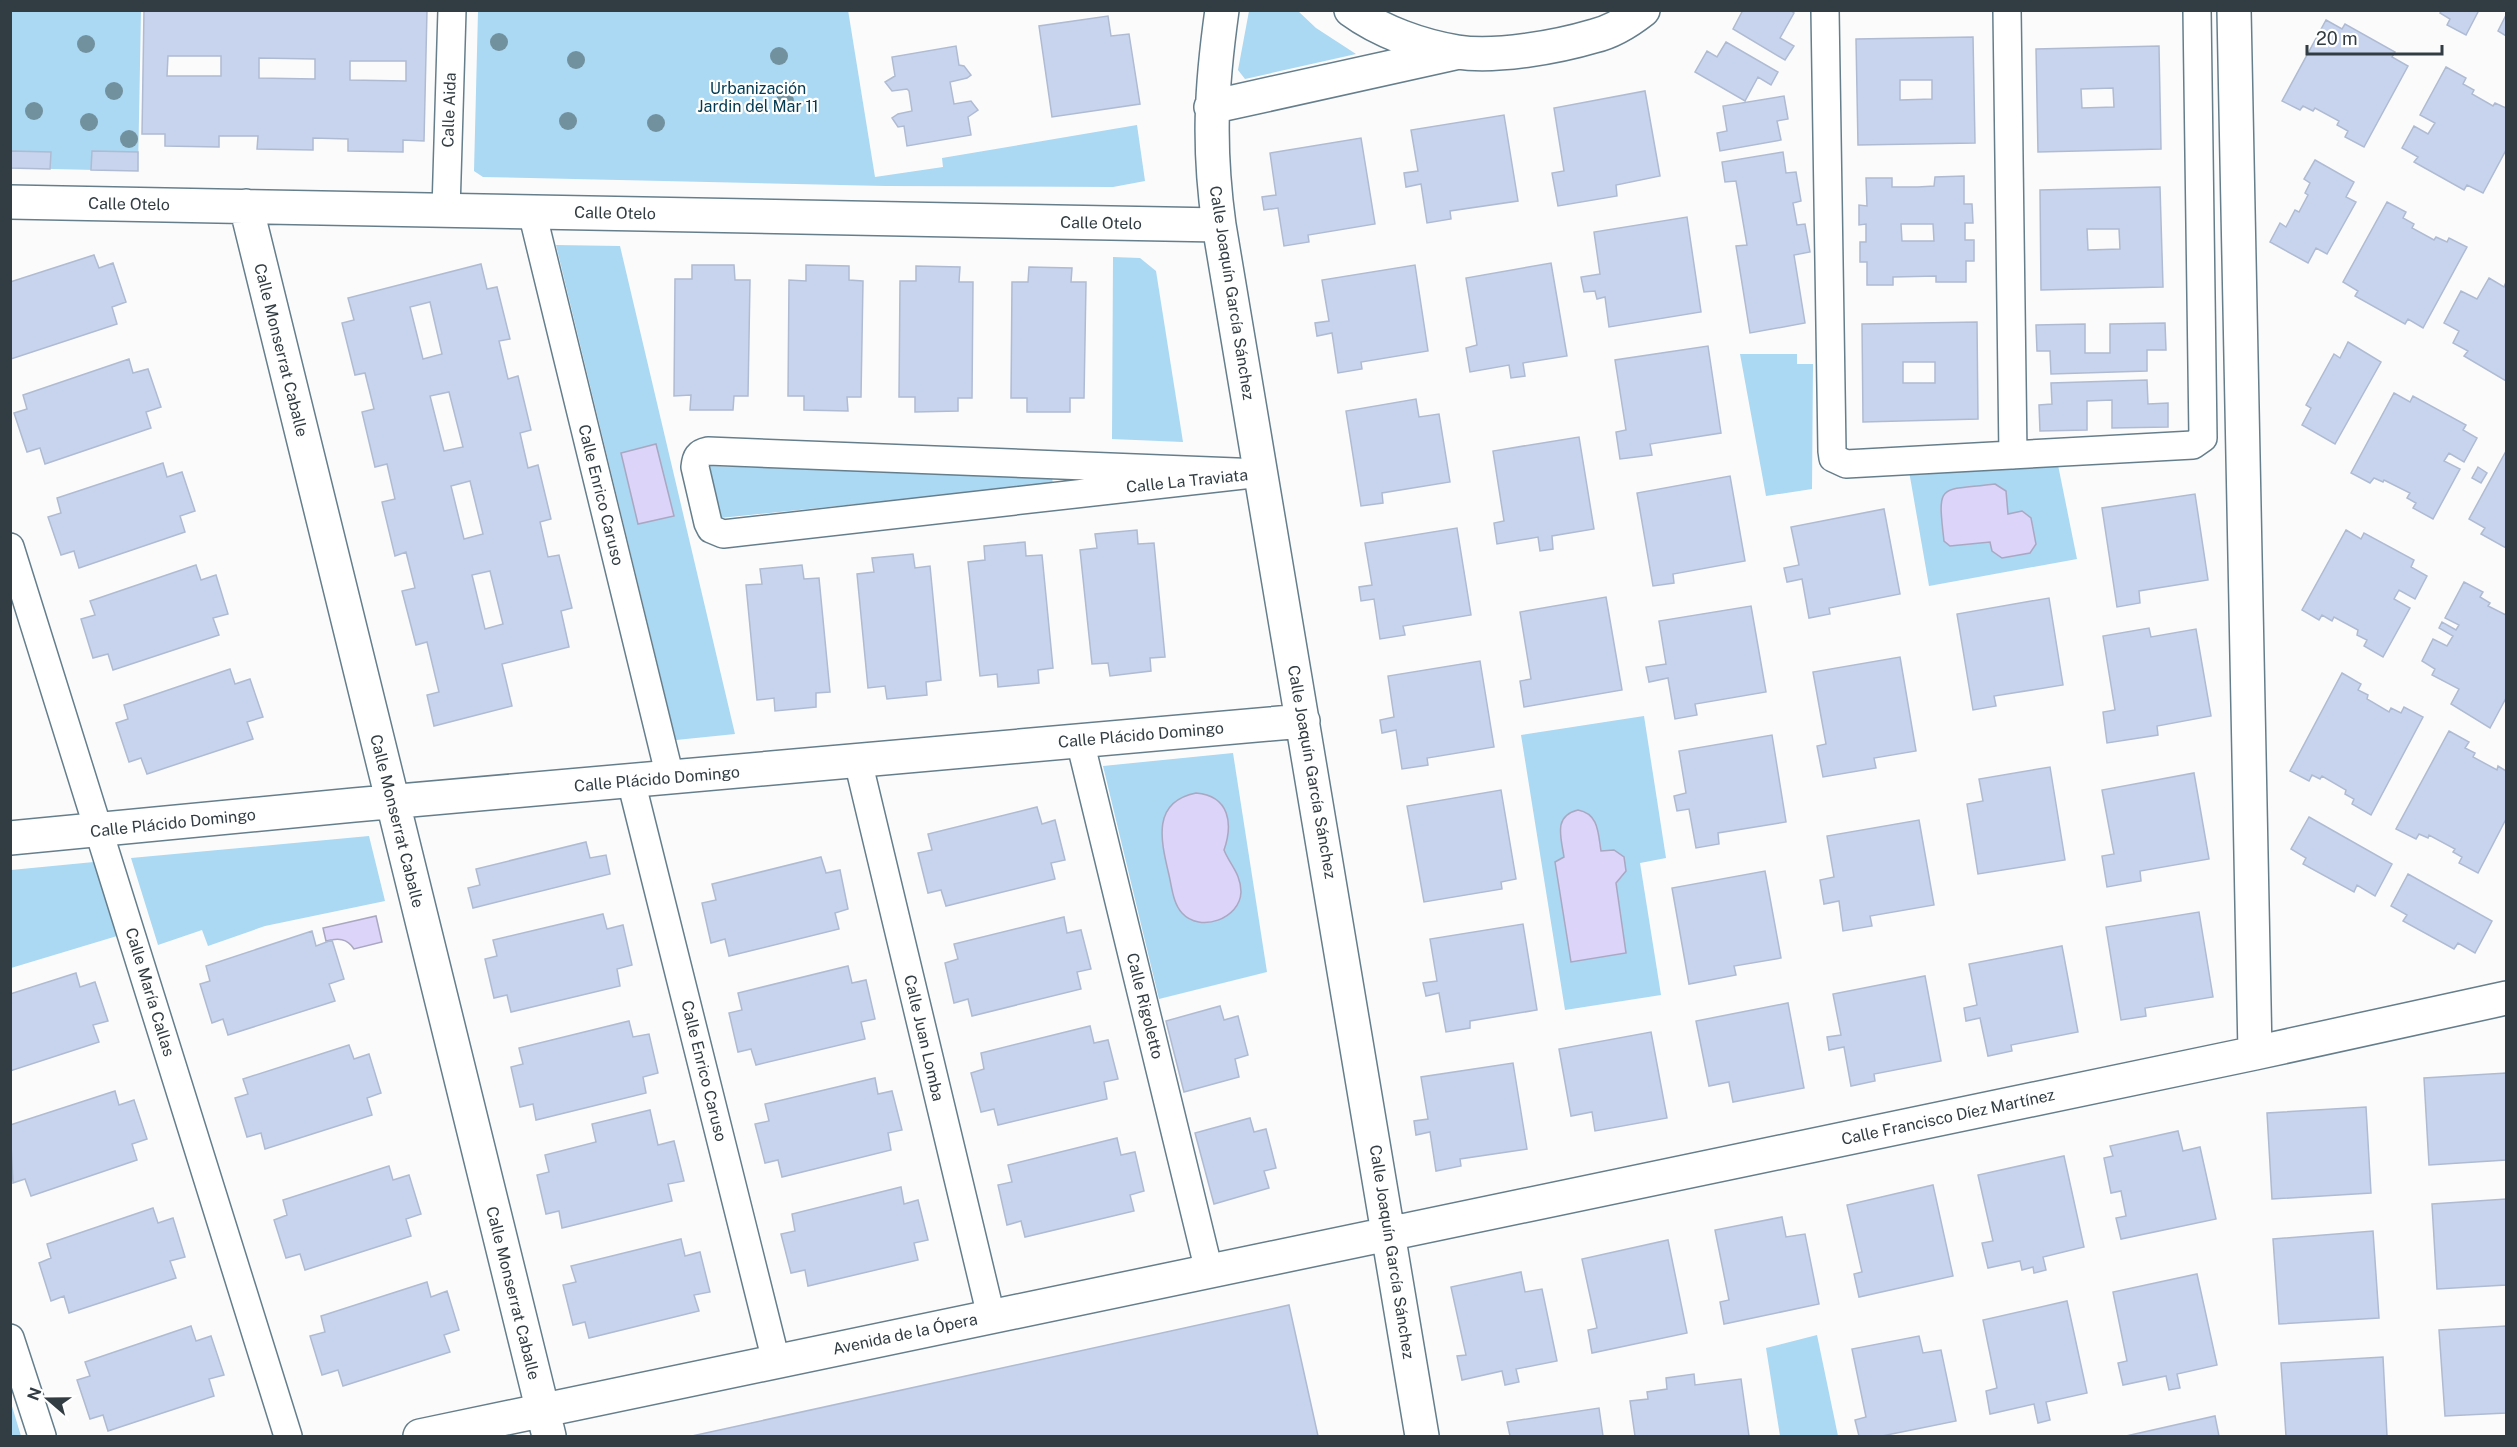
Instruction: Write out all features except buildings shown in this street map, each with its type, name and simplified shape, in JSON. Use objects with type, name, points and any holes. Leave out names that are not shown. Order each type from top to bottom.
[{"type":"street","name":"Calle Joaquín García Sánchez","points":[[1222,10],[1211,108],[1211,152],[1219,225],[1422,1437]]},
{"type":"street","points":[[1351,10],[1369,23],[1393,33],[1458,52]]},
{"type":"street","points":[[1211,108],[1458,52],[1518,50],[1596,36],[1643,10]]},
{"type":"street","points":[[2235,10],[2255,1053]]},
{"type":"street","name":"Calle Otelo","points":[[10,202],[1219,225]]},
{"type":"street","name":"Calle Monserrat Caballe","points":[[246,206],[545,1423]]},
{"type":"street","name":"Calle Plácido Domingo","points":[[10,838],[1303,721]]},
{"type":"street","name":"Calle Francisco Díez Martínez","points":[[1389,1233],[2255,1053],[2506,998]]},
{"type":"street","name":"Avenida de la Ópera","points":[[420,1437],[545,1423],[776,1361],[1389,1233]]},
{"type":"lane","name":"Calle Aida","points":[[446,210],[452,10]]},
{"type":"lane","points":[[1825,10],[1833,458],[1846,464],[2193,445],[2203,438],[2197,10]]},
{"type":"lane","points":[[2007,10],[2013,455]]},
{"type":"lane","name":"Calle Enrico Caruso","points":[[532,212],[670,777]]},
{"type":"lane","name":"Calle La Traviata","points":[[708,451],[1261,473],[723,534],[711,530],[708,523],[695,459],[700,453],[708,451]]},
{"type":"lane","name":"Calle María Callas","points":[[10,547],[288,1437]]},
{"type":"lane","name":"Calle Rigoletto","points":[[1080,741],[1209,1270]]},
{"type":"lane","name":"Calle Juan Lomba","points":[[858,761],[991,1316]]},
{"type":"lane","name":"Calle Enrico Caruso","points":[[631,781],[776,1361]]},
{"type":"lane","points":[[10,1338],[42,1437]]},
{"type":"green space","name":"Urbanización Jardin del Mar 11","points":[[848,10],[875,177],[943,167],[942,158],[1137,125],[1145,181],[1113,187],[886,186],[483,177],[474,171],[478,11]]},
{"type":"green space","points":[[11,11],[141,11],[138,171],[11,168]]},
{"type":"green space","points":[[1249,11],[1298,11],[1316,28],[1356,54],[1245,79],[1238,70]]},
{"type":"green space","points":[[556,245],[620,246],[735,734],[676,740]]},
{"type":"green space","points":[[1113,257],[1140,258],[1156,271],[1183,442],[1112,439]]},
{"type":"green space","points":[[1740,354],[1797,354],[1797,364],[1813,364],[1812,489],[1766,496]]},
{"type":"green space","points":[[2058,465],[2077,559],[1929,586],[1909,471]]},
{"type":"green space","points":[[710,466],[1052,477],[1053,484],[720,518]]},
{"type":"green space","points":[[1644,716],[1666,858],[1640,863],[1661,995],[1565,1010],[1521,735]]},
{"type":"green space","points":[[1233,753],[1267,972],[1159,999],[1103,766]]},
{"type":"green space","points":[[369,836],[385,901],[265,926],[208,946],[202,930],[158,945],[131,858]]},
{"type":"green space","points":[[94,862],[117,936],[11,968],[11,870]]},
{"type":"green space","points":[[1817,1335],[1838,1436],[1780,1436],[1766,1348]]},
{"type":"green space","points":[[11,1403],[21,1436],[11,1436]]},
{"type":"shaded area","points":[[656,444],[674,516],[638,524],[621,453]]},
{"type":"shaded area","points":[[1995,484],[2006,491],[2008,514],[2022,511],[2031,518],[2036,544],[2030,553],[2002,558],[1992,551],[1990,542],[1950,546],[1944,541],[1941,508],[1942,498],[1946,493],[1962,487]]},
{"type":"shaded area","points":[[1196,793],[1216,800],[1226,813],[1228,831],[1224,850],[1241,886],[1239,901],[1234,909],[1227,916],[1208,922],[1190,919],[1177,905],[1162,836],[1166,814],[1172,805]]},
{"type":"shaded area","points":[[1578,810],[1585,812],[1594,820],[1601,851],[1614,850],[1624,857],[1626,871],[1616,883],[1626,953],[1571,962],[1555,862],[1564,857],[1562,822],[1570,813]]},
{"type":"shaded area","points":[[376,916],[382,942],[354,949],[342,940],[326,941],[323,928]]}]
